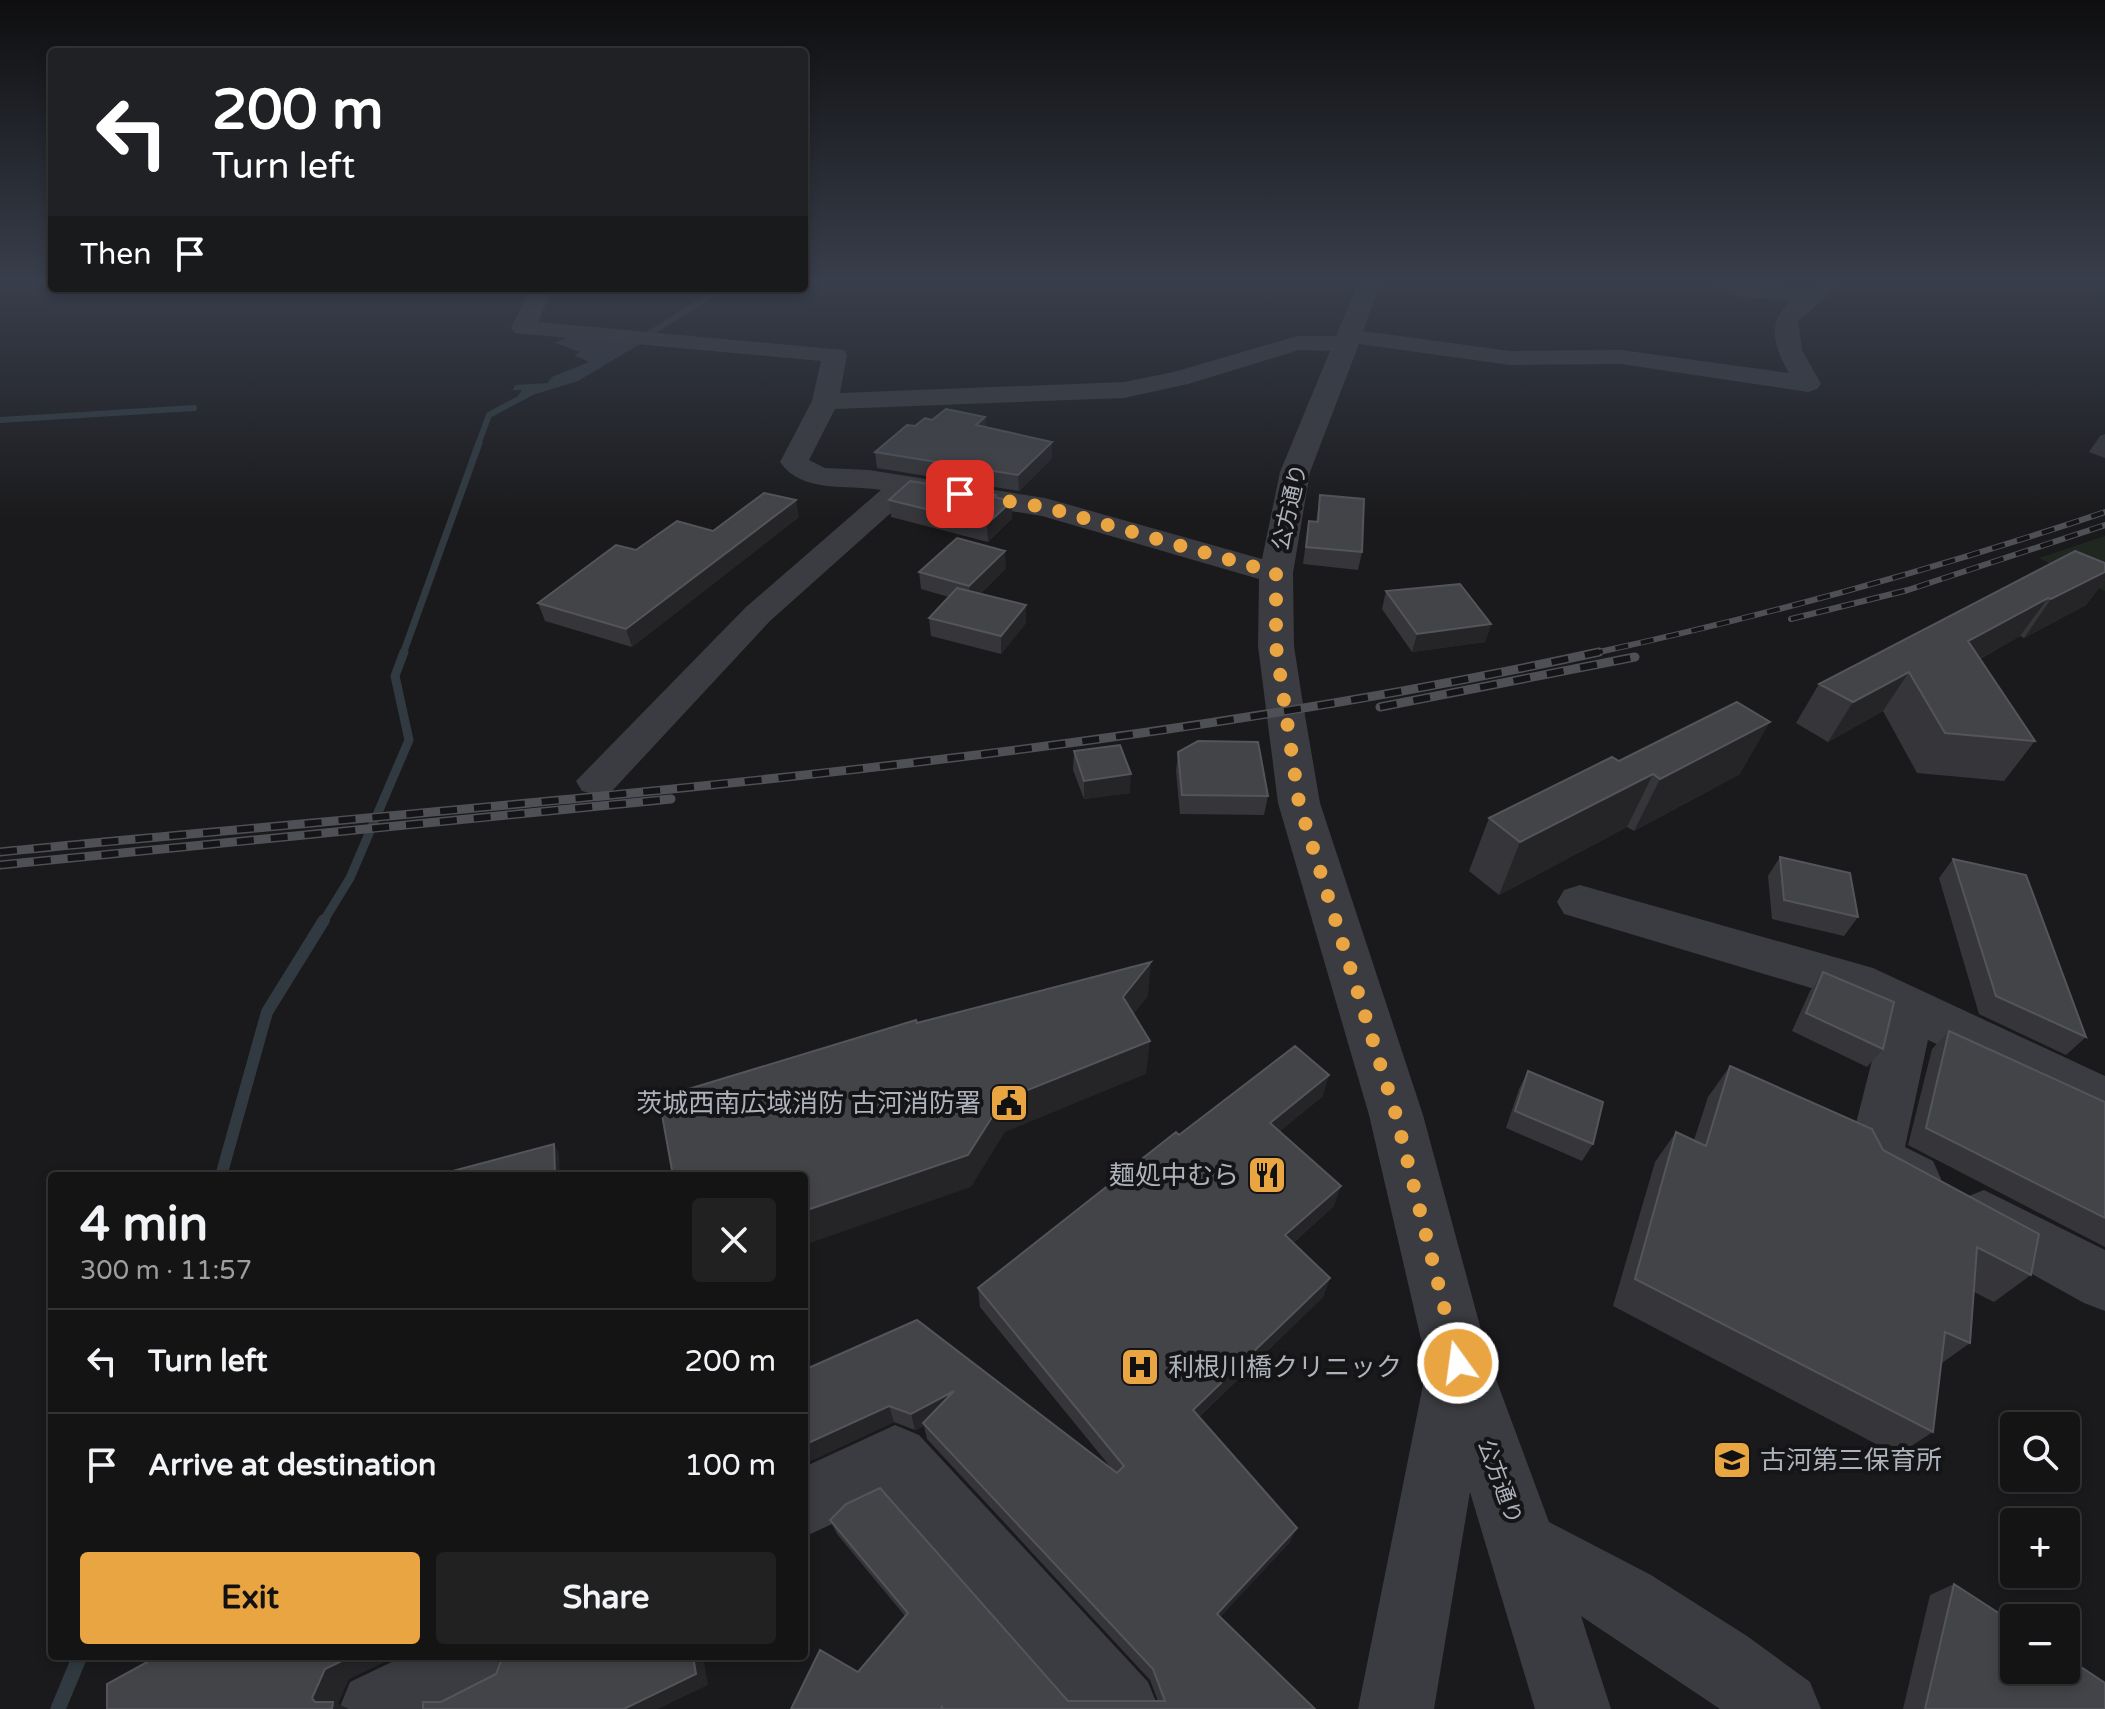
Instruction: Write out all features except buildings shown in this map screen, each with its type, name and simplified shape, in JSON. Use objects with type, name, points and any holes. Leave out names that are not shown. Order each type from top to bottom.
[{"type":"street","points":[[834,362],[825,401],[794,462],[804,471],[822,477],[869,479],[1045,507],[1276,573]]},
{"type":"street","points":[[825,401],[1124,390],[1179,379],[1236,362]]},
{"type":"street","name":"公方通り","points":[[1340,362],[1295,472],[1276,573],[1276,646],[1299,803],[1396,1115],[1458,1363],[1523,1546],[1573,1709]]},
{"type":"street","points":[[1654,362],[1808,384],[1794,362]]},
{"type":"street","points":[[597,781],[758,614],[903,486]]},
{"type":"street","points":[[1580,902],[1856,982],[2105,1101]]},
{"type":"street","points":[[1910,1008],[1875,1159],[2105,1282]]},
{"type":"street","points":[[1396,1709],[1458,1363]]},
{"type":"street","points":[[808,1501],[895,1459],[1121,1709]]},
{"type":"street","points":[[1523,1546],[1595,1581],[1715,1657],[1783,1709]]},
{"type":"street","points":[[377,1709],[479,1660]]},
{"type":"shaded area","points":[[589,362],[610,362],[578,381],[526,397],[518,396],[522,390],[513,390],[515,385],[548,383],[552,377]]},
{"type":"shaded area","points":[[2105,536],[2105,591],[2039,558]]},
{"type":"waterway","points":[[478,445],[489,415],[532,392]]},
{"type":"waterway","points":[[0,420],[194,408]]},
{"type":"waterway","points":[[403,654],[479,443]]},
{"type":"waterway","points":[[323,922],[350,878],[409,740],[395,676],[404,652]]},
{"type":"waterway","points":[[222,1172],[267,1012],[324,920]]},
{"type":"waterway","points":[[58,1709],[78,1660]]},
{"type":"railway","points":[[1597,652],[1850,590],[2105,512]]},
{"type":"railway","points":[[1791,619],[1908,590],[2105,525]]},
{"type":"railway","points":[[0,852],[602,796],[1003,752],[1203,724],[1401,691],[1597,652]]},
{"type":"railway","points":[[1590,654],[1597,652]]},
{"type":"railway","points":[[1380,707],[1635,657]]},
{"type":"railway","points":[[0,865],[671,799]]},
{"type":"place","name":"茨城西南広域消防 古河消防署","points":[[1009,1103]]},
{"type":"place","name":"麺処中むら","points":[[1267,1175]]},
{"type":"place","name":"利根川橋クリニック","points":[[1140,1367]]},
{"type":"place","name":"古河第三保育所","points":[[1732,1460]]},
{"type":"route","points":[[960,494],[1045,507],[1276,573],[1276,646],[1299,803],[1396,1115],[1458,1363]]}]
